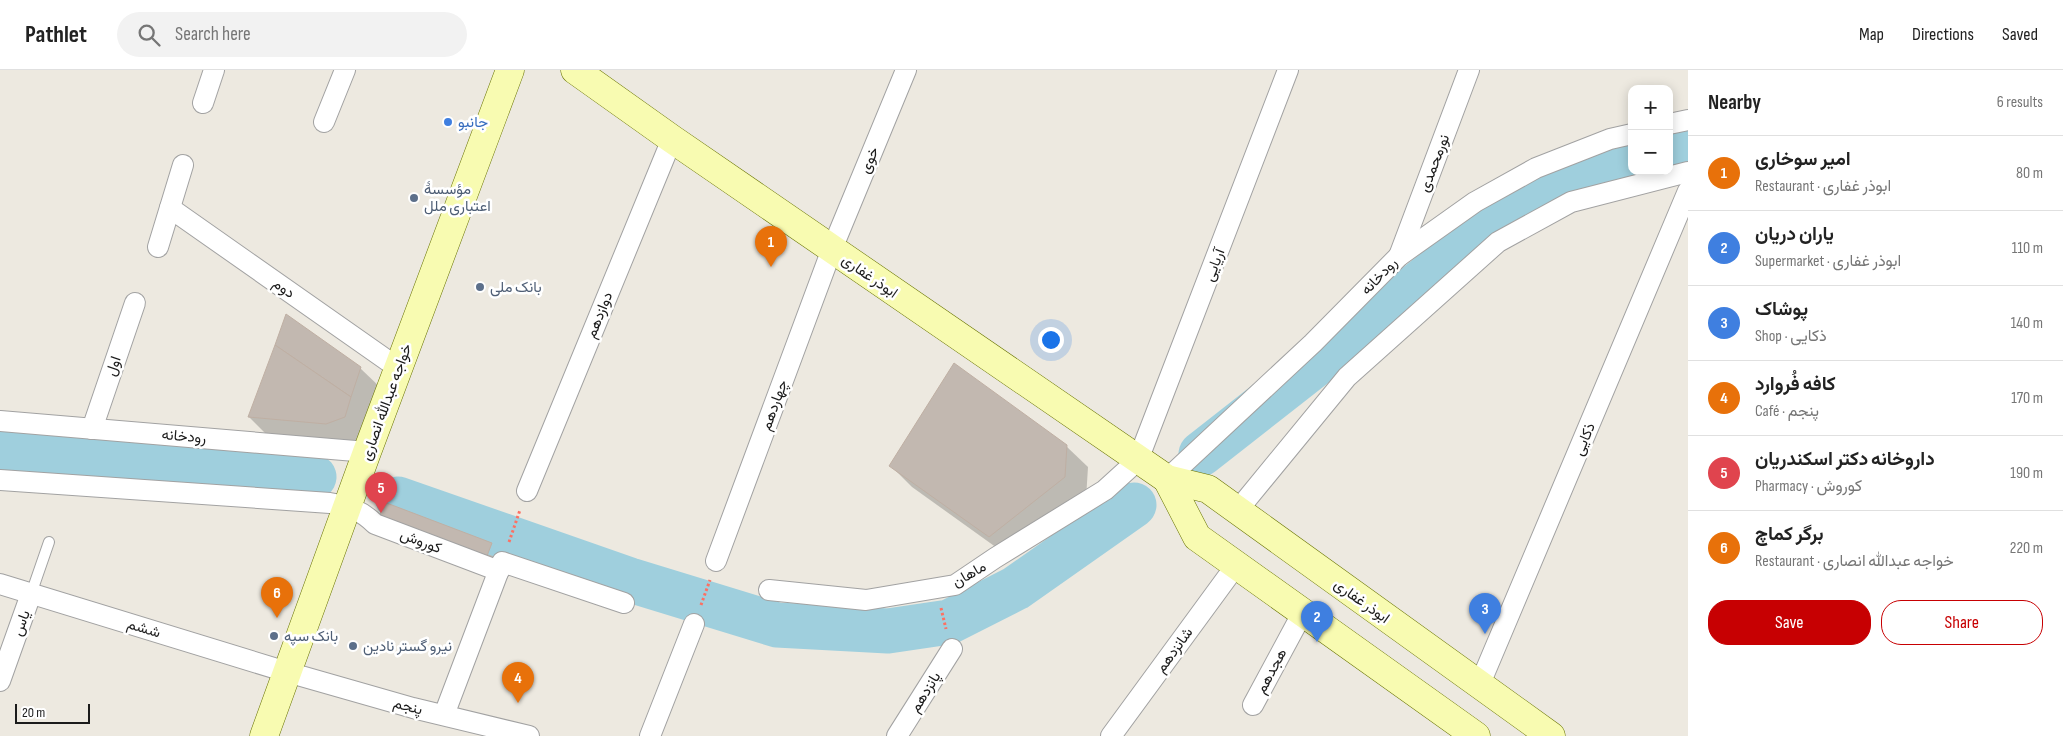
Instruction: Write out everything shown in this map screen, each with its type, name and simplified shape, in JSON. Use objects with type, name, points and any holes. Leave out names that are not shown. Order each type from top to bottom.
[{"type":"main road","name":"خواجه عبدالله انصاری","points":[[264,736],[398,368],[510,70]]},
{"type":"main road","name":"ابوذر غفاری","points":[[575,70],[1138,460],[1167,479],[1208,489],[1551,736]]},
{"type":"main road","name":"ابوذر غفاری","points":[[1167,479],[1197,537],[1476,736]]},
{"type":"street","points":[[203,103],[214,70]]},
{"type":"street","points":[[324,122],[345,70]]},
{"type":"street","name":"خوی","points":[[832,249],[906,70]]},
{"type":"street","name":"آریایی","points":[[1138,460],[1288,70]]},
{"type":"street","name":"نورمحمدی","points":[[1398,256],[1469,70]]},
{"type":"street","points":[[1673,123],[1688,120]]},
{"type":"street","name":"رودخانه","points":[[1167,479],[1313,343],[1398,256],[1475,202],[1536,168],[1610,139],[1628,135]]},
{"type":"street","name":"دوازدهم","points":[[526,491],[672,139]]},
{"type":"street","points":[[158,247],[183,164]]},
{"type":"street","points":[[1237,511],[1347,377],[1498,242],[1571,202],[1688,172]]},
{"type":"street","name":"ذکایی","points":[[1479,686],[1688,191]]},
{"type":"street","name":"دوم","points":[[170,208],[398,368]]},
{"type":"street","name":"چهاردهم","points":[[716,561],[832,249]]},
{"type":"street","name":"اول","points":[[92,429],[135,303]]},
{"type":"street","name":"رودخانه","points":[[0,421],[367,452]]},
{"type":"street","name":"ماهان","points":[[769,590],[866,600],[955,585],[1105,490],[1138,460]]},
{"type":"street","points":[[0,480],[320,502],[348,506]]},
{"type":"street","name":"کوروش","points":[[348,506],[364,513],[375,524],[501,566],[624,603]]},
{"type":"street","name":"شانزدهم","points":[[1115,734],[1237,564]]},
{"type":"street","points":[[444,715],[501,566]]},
{"type":"street","name":"ششم","points":[[0,584],[287,672]]},
{"type":"street","name":"یاس","points":[[0,682],[31,594]]},
{"type":"street","name":"هجدهم","points":[[1253,704],[1303,612]]},
{"type":"street","points":[[650,736],[694,624]]},
{"type":"street","name":"پانزدهم","points":[[897,736],[952,649]]},
{"type":"street","name":"پنجم","points":[[287,672],[529,736]]},
{"type":"lane","points":[[31,594],[49,542]]},
{"type":"path","points":[[501,566],[526,491]]},
{"type":"path","points":[[694,624],[716,561]]},
{"type":"path","points":[[935,588],[952,649]]},
{"type":"building","points":[[286,314],[361,367],[351,397],[275,345]]},
{"type":"building","points":[[275,345],[351,397],[345,417],[326,424],[248,417]]},
{"type":"building","points":[[954,363],[1067,445],[1065,477],[989,537],[889,466]]},
{"type":"building","points":[[384,502],[492,543],[485,561],[378,521]]},
{"type":"waterway","points":[[1673,150],[1688,150]]},
{"type":"waterway","points":[[1201,454],[1445,263],[1522,198],[1628,160]]},
{"type":"waterway","points":[[0,448],[314,477]]},
{"type":"waterway","points":[[398,499],[630,580],[777,625],[888,631],[949,622],[1016,588],[1134,505]]},
{"type":"place","name":"جانبو","points":[[448,122]]},
{"type":"place","name":"مؤسسهٔ اعتباری ملل","points":[[414,198]]},
{"type":"place","name":"امیر سوخاری","points":[[771,267]]},
{"type":"place","name":"بانک ملی","points":[[480,287]]},
{"type":"place","name":"داروخانه دکتر اسکندریان","points":[[381,513]]},
{"type":"place","name":"برگر کماچ","points":[[277,618]]},
{"type":"place","name":"پوشاک","points":[[1485,634]]},
{"type":"place","name":"بانک سپه","points":[[274,636]]},
{"type":"place","name":"یاران دریان","points":[[1317,642]]},
{"type":"place","name":"نیرو گستر نادین","points":[[353,646]]},
{"type":"place","name":"کافه فُروارد","points":[[518,703]]}]
